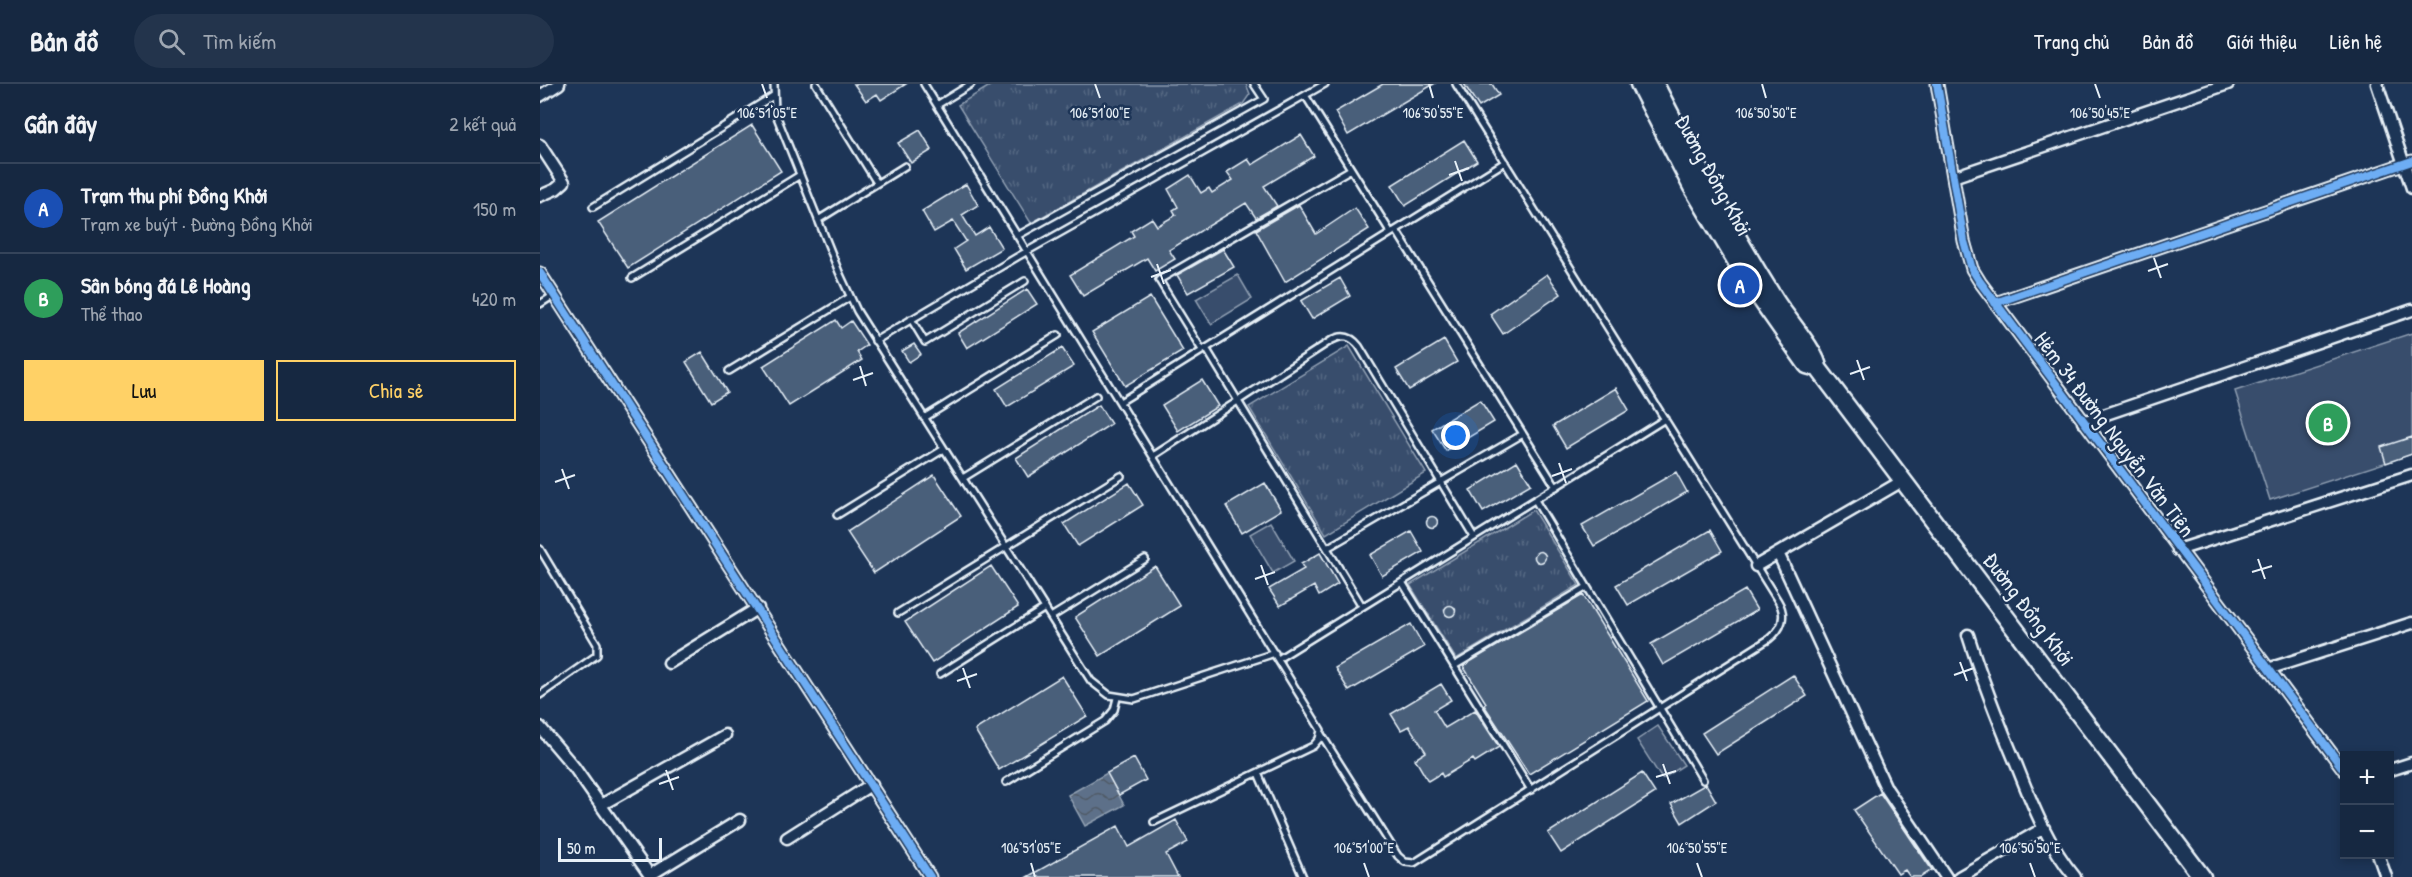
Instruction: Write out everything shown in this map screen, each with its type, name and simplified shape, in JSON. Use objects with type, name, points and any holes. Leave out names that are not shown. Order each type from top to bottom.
[{"type":"main road","name":"Đường Đồng Khởi","points":[[1639,84],[1692,187],[1764,306],[1803,361],[1810,367],[1818,368]]},
{"type":"main road","name":"Đường Đồng Khởi","points":[[1655,84],[1749,258],[1779,307],[1816,356],[1818,368],[2202,877]]},
{"type":"street","points":[[540,96],[559,84]]},
{"type":"street","name":"Hẻm 34 Đường Nguyễn Văn Tiên","points":[[1937,84],[1964,242],[1969,261],[1980,282],[2340,765]]},
{"type":"street","points":[[1953,177],[2228,84]]},
{"type":"street","points":[[2377,84],[2408,162],[2412,188]]},
{"type":"street","points":[[540,145],[564,182],[556,189],[540,196]]},
{"type":"street","points":[[1995,303],[2408,162]]},
{"type":"street","points":[[540,273],[930,877]]},
{"type":"street","points":[[2083,422],[2412,310]]},
{"type":"street","points":[[2178,550],[2412,475]]},
{"type":"street","points":[[1756,566],[1904,480]]},
{"type":"street","points":[[1778,553],[1887,788],[1946,877]]},
{"type":"street","points":[[669,663],[758,608]]},
{"type":"street","points":[[2268,669],[2412,623]]},
{"type":"street","points":[[1968,635],[1992,706],[2044,828],[2075,877]]},
{"type":"street","points":[[540,727],[574,767],[650,876],[740,820]]},
{"type":"street","points":[[601,805],[725,735]]},
{"type":"street","points":[[2394,769],[2412,763]]},
{"type":"street","points":[[787,838],[872,784]]},
{"type":"street","points":[[1959,877],[2044,828]]},
{"type":"street","points":[[2379,859],[2386,877]]},
{"type":"lane","points":[[774,84],[775,112],[850,297],[1091,681],[1102,692],[1117,698],[1134,699],[1276,656],[1402,582],[1665,419]]},
{"type":"lane","points":[[816,84],[877,183]]},
{"type":"lane","points":[[924,84],[1316,720],[1321,734],[1398,856],[1405,862],[1418,862],[1769,639],[1779,629],[1783,619],[1781,607],[1756,566],[1456,84]]},
{"type":"lane","points":[[937,105],[971,84]]},
{"type":"lane","points":[[1017,236],[1264,99],[1254,84]]},
{"type":"lane","points":[[875,340],[1027,251],[1324,84]]},
{"type":"lane","points":[[1305,95],[1556,487]]},
{"type":"lane","points":[[593,207],[773,96]]},
{"type":"lane","points":[[1120,402],[1505,162]]},
{"type":"lane","points":[[818,220],[905,166]]},
{"type":"lane","points":[[1351,169],[1159,280],[1238,401],[1362,606]]},
{"type":"lane","points":[[632,278],[800,175]]},
{"type":"lane","points":[[911,319],[925,342],[1025,281]]},
{"type":"lane","points":[[540,304],[554,295]]},
{"type":"lane","points":[[729,371],[850,297]]},
{"type":"lane","points":[[924,418],[1058,336]]},
{"type":"lane","points":[[1153,456],[1332,340],[1341,336],[1350,337],[1359,346],[1474,537]]},
{"type":"lane","points":[[963,478],[1096,396]]},
{"type":"lane","points":[[1327,548],[1523,434]]},
{"type":"lane","points":[[837,515],[944,449]]},
{"type":"lane","points":[[898,613],[1121,476]]},
{"type":"lane","points":[[1535,500],[1703,780]]},
{"type":"lane","points":[[540,549],[599,651],[597,655],[540,695]]},
{"type":"lane","points":[[1051,617],[1145,559]]},
{"type":"lane","points":[[1402,582],[1530,790]]},
{"type":"lane","points":[[1454,666],[1587,587]]},
{"type":"lane","points":[[940,674],[1045,608]]},
{"type":"lane","points":[[1006,782],[1105,721],[1114,710],[1117,698]]},
{"type":"lane","points":[[1154,822],[1313,746],[1321,734]]},
{"type":"lane","points":[[1258,773],[1303,877]]},
{"type":"green space","points":[[993,84],[1246,84],[1250,94],[1243,104],[1031,223],[958,105]]},
{"type":"green space","points":[[1238,275],[1252,299],[1211,324],[1196,299]]},
{"type":"green space","points":[[2412,333],[2412,454],[2270,500],[2235,391]]},
{"type":"green space","points":[[1349,346],[1426,473],[1326,534],[1249,407]]},
{"type":"green space","points":[[1533,510],[1579,585],[1456,659],[1410,585]]},
{"type":"green space","points":[[1271,522],[1294,561],[1273,573],[1250,534]]},
{"type":"green space","points":[[1658,726],[1684,765],[1662,779],[1637,740]]},
{"type":"water","points":[[1107,773],[1124,805],[1085,826],[1068,795]]},
{"type":"building","points":[[854,84],[906,84],[881,100],[877,94],[866,101]]},
{"type":"building","points":[[1383,84],[1434,84],[1348,135],[1335,112]]},
{"type":"building","points":[[1464,84],[1492,84],[1499,95],[1479,107]]},
{"type":"building","points":[[752,125],[781,171],[628,268],[598,222]]},
{"type":"building","points":[[920,130],[932,150],[911,163],[898,143]]},
{"type":"building","points":[[1301,135],[1314,156],[1264,186],[1277,206],[1256,218],[1246,203],[1169,250],[1175,259],[1155,271],[1147,258],[1083,296],[1070,275],[1134,236],[1131,231],[1152,218],[1157,226],[1176,215],[1173,210],[1178,207],[1168,189],[1190,175],[1201,193],[1209,188],[1212,193],[1233,180],[1227,172],[1248,159],[1252,165]]},
{"type":"building","points":[[1464,140],[1477,161],[1405,206],[1392,185]]},
{"type":"building","points":[[966,184],[978,205],[962,215],[975,236],[989,227],[1002,248],[966,269],[954,249],[966,241],[953,221],[934,232],[922,211]]},
{"type":"building","points":[[1299,205],[1316,234],[1355,208],[1369,229],[1285,282],[1256,230]]},
{"type":"building","points":[[1223,249],[1234,267],[1188,293],[1177,275]]},
{"type":"building","points":[[1547,274],[1561,294],[1503,334],[1490,314]]},
{"type":"building","points":[[1340,278],[1350,296],[1312,319],[1301,301]]},
{"type":"building","points":[[1027,289],[1037,304],[967,348],[958,333]]},
{"type":"building","points":[[1150,297],[1183,351],[1125,386],[1092,332]]},
{"type":"building","points":[[836,320],[841,328],[851,321],[867,345],[857,352],[862,360],[789,406],[763,366]]},
{"type":"building","points":[[1444,340],[1457,362],[1409,390],[1396,369]]},
{"type":"building","points":[[914,344],[921,354],[909,362],[902,351]]},
{"type":"building","points":[[1062,348],[1074,366],[1007,407],[996,389]]},
{"type":"building","points":[[702,352],[727,392],[711,402],[686,362]]},
{"type":"building","points":[[1202,380],[1218,406],[1178,431],[1162,405]]},
{"type":"building","points":[[1616,388],[1629,410],[1566,448],[1553,426]]},
{"type":"building","points":[[1480,400],[1494,422],[1446,451],[1432,429]]},
{"type":"building","points":[[1099,405],[1111,424],[1028,477],[1016,458]]},
{"type":"building","points":[[2412,437],[2412,454],[2386,463],[2381,447]]},
{"type":"building","points":[[1517,461],[1531,484],[1483,512],[1470,490]]},
{"type":"building","points":[[1676,472],[1687,492],[1594,546],[1582,526]]},
{"type":"building","points":[[934,475],[961,516],[874,573],[847,532]]},
{"type":"building","points":[[1129,483],[1143,505],[1078,546],[1064,524]]},
{"type":"building","points":[[1265,483],[1281,510],[1242,533],[1226,506]]},
{"type":"building","points":[[1432,516],[1438,522],[1432,528],[1426,522]]},
{"type":"building","points":[[1710,530],[1722,551],[1628,605],[1616,585]]},
{"type":"building","points":[[1411,531],[1423,552],[1382,576],[1370,555]]},
{"type":"building","points":[[1540,551],[1546,557],[1540,563],[1534,557]]},
{"type":"building","points":[[1320,553],[1338,584],[1319,596],[1314,586],[1280,606],[1269,589],[1304,569],[1301,564]]},
{"type":"building","points":[[991,566],[1018,607],[932,663],[905,622]]},
{"type":"building","points":[[1155,566],[1180,606],[1100,656],[1075,617]]},
{"type":"building","points":[[1745,590],[1757,610],[1663,665],[1651,644]]},
{"type":"building","points":[[1583,595],[1648,701],[1529,774],[1484,705],[1486,703],[1463,666]]},
{"type":"building","points":[[1450,605],[1456,611],[1450,617],[1444,611]]},
{"type":"building","points":[[1411,624],[1424,647],[1349,691],[1335,668]]},
{"type":"building","points":[[1793,675],[1807,696],[1716,754],[1702,733]]},
{"type":"building","points":[[1062,676],[1087,716],[999,770],[975,730]]},
{"type":"building","points":[[1441,684],[1451,700],[1434,710],[1445,728],[1475,710],[1499,747],[1475,762],[1473,759],[1443,777],[1441,773],[1428,781],[1415,759],[1426,752],[1409,726],[1401,730],[1391,714]]},
{"type":"building","points":[[1134,758],[1146,780],[1119,795],[1107,773]]},
{"type":"building","points":[[1642,773],[1655,793],[1561,853],[1548,833]]},
{"type":"building","points":[[1706,784],[1716,801],[1682,823],[1671,804]]},
{"type":"building","points":[[1880,793],[1932,870],[1921,877],[1910,877],[1905,870],[1898,874],[1854,810]]},
{"type":"building","points":[[1176,820],[1188,842],[1166,854],[1178,877],[1027,877],[1118,826],[1129,847]]},
{"type":"cycle path","points":[[1937,84],[1964,241],[1972,269],[2340,765]]},
{"type":"cycle path","points":[[1995,303],[2412,161]]},
{"type":"cycle path","points":[[540,273],[930,877]]},
{"type":"place","name":"Trạm thu phí Đồng Khởi","points":[[1740,285]]},
{"type":"place","name":"Sân bóng đá Lê Hoàng","points":[[2328,423]]}]
